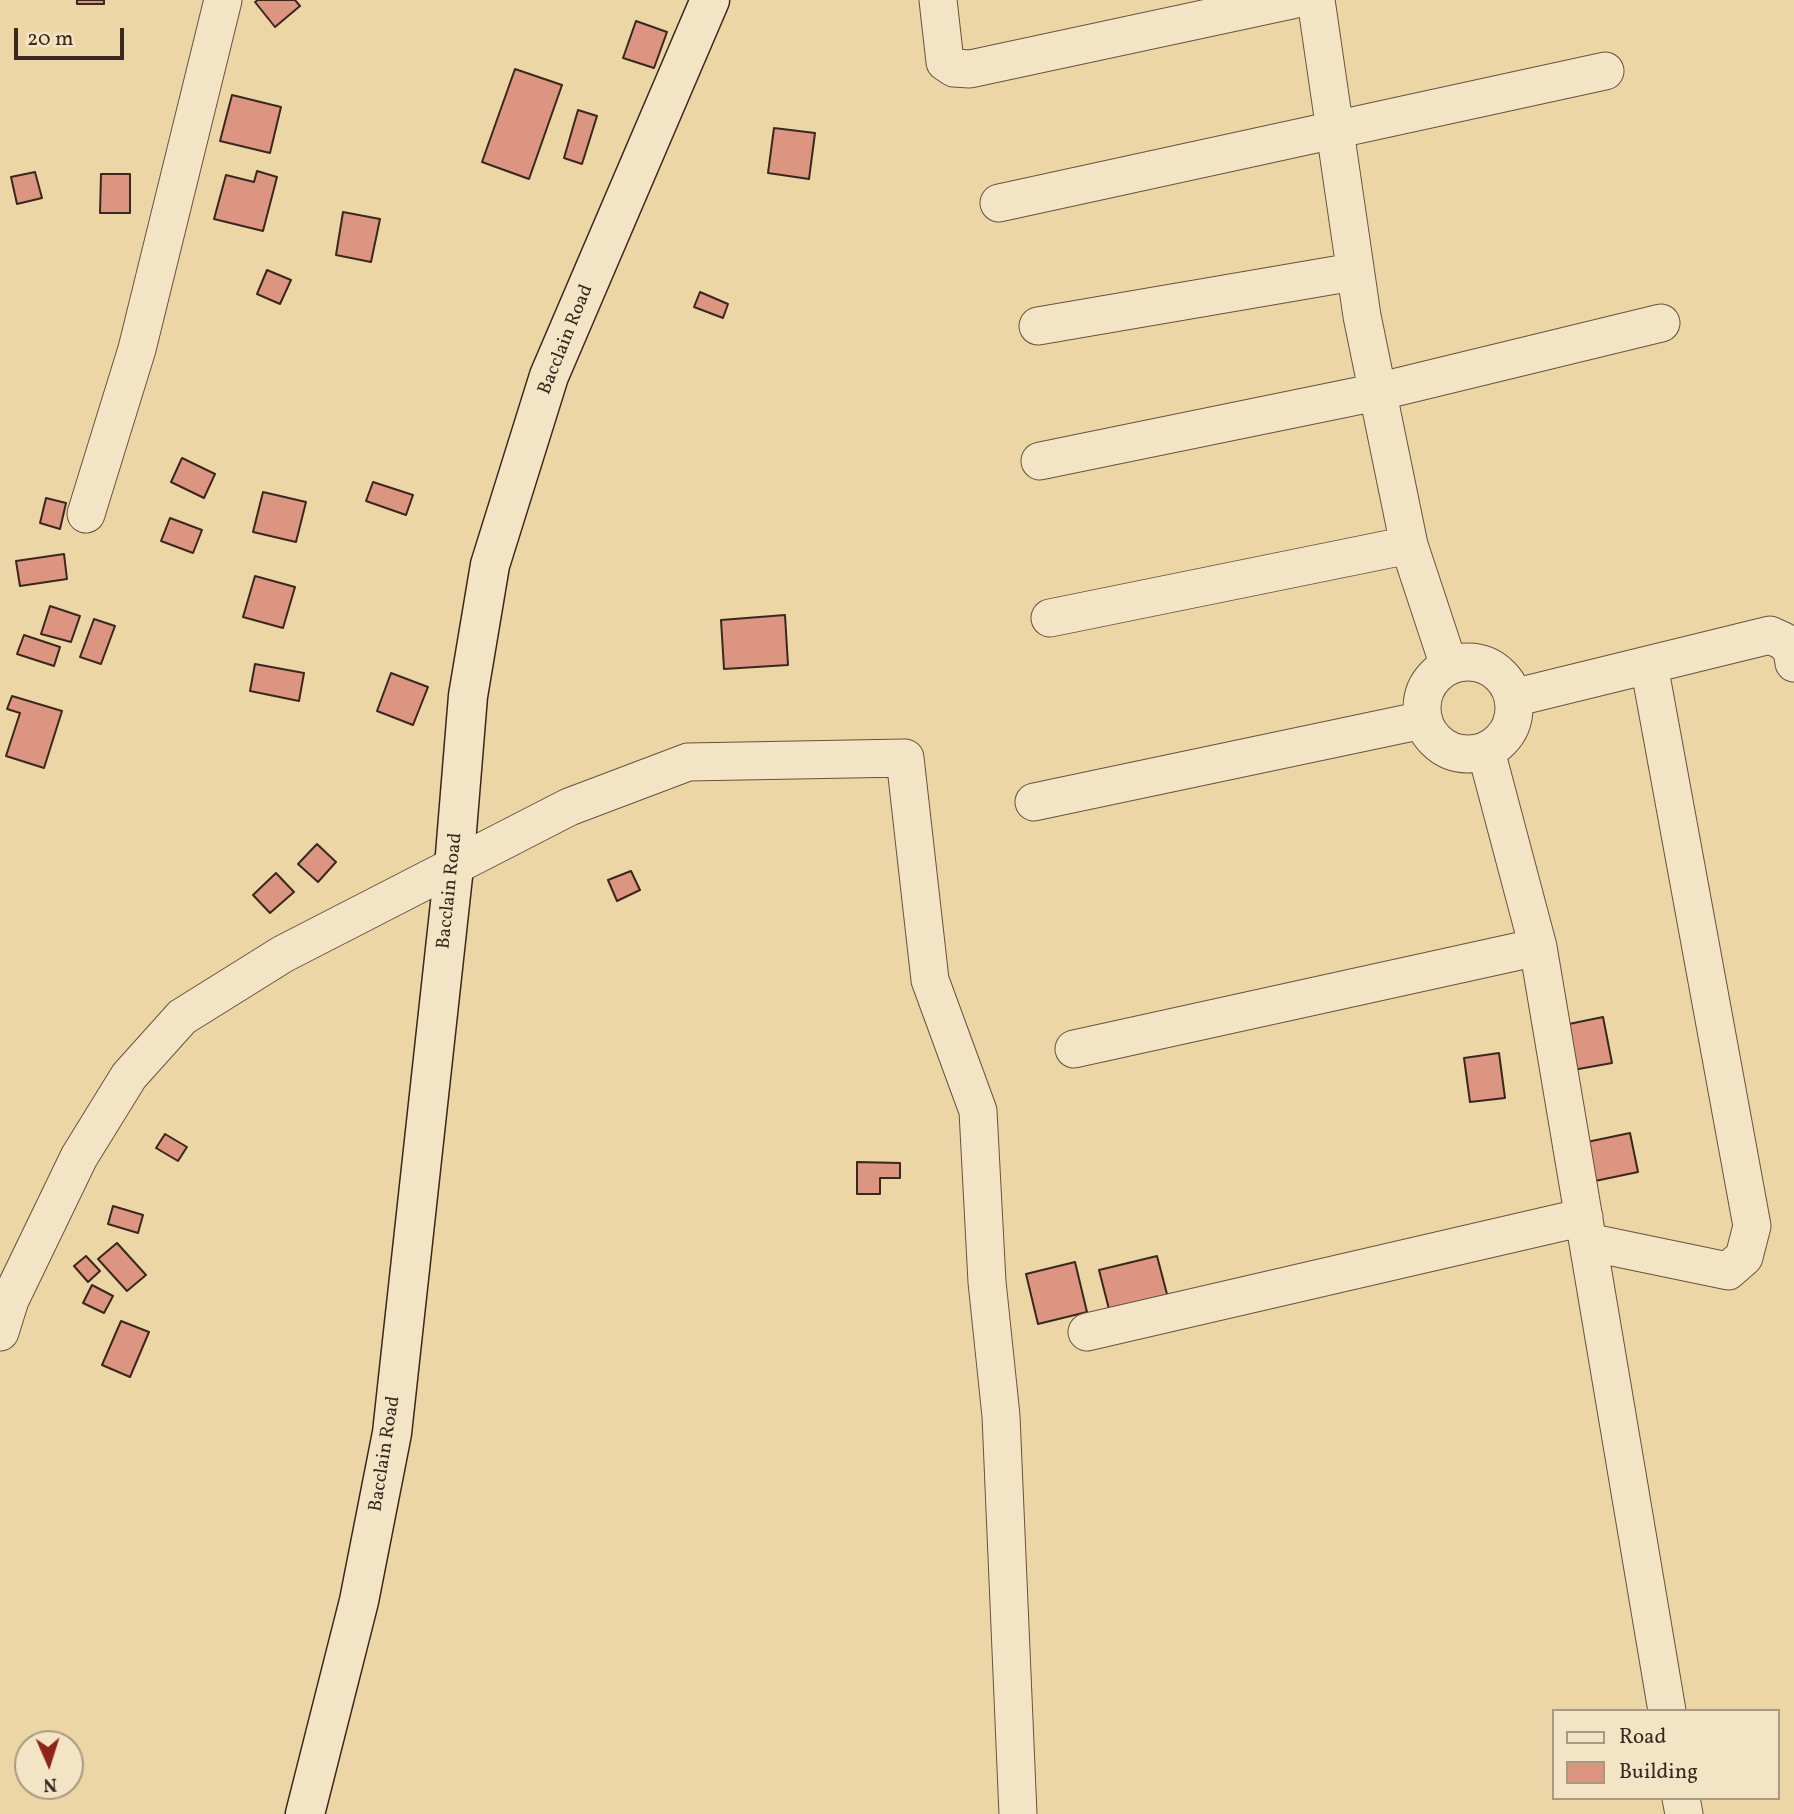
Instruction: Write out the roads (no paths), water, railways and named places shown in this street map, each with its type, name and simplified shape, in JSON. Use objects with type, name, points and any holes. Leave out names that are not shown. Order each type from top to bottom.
[{"type":"main road","name":"Bacclain Road","points":[[305,1814],[359,1601],[392,1433],[454,867],[468,696],[490,565],[550,376],[710,0]]},
{"type":"street","points":[[86,514],[136,349],[223,0]]},
{"type":"street","points":[[938,0],[944,62],[954,68],[970,69],[1292,0]]},
{"type":"street","points":[[1316,0],[1336,130],[1353,272],[1409,545],[1449,666]]},
{"type":"street","points":[[999,203],[1605,71]]},
{"type":"street","points":[[1038,326],[1353,272]]},
{"type":"street","points":[[1040,461],[1377,392],[1661,323]]},
{"type":"street","points":[[1050,618],[1409,545]]},
{"type":"street","points":[[1513,698],[1770,635],[1783,641],[1792,650],[1794,663]]},
{"type":"street","points":[[1464,662],[1481,664],[1495,671],[1506,683],[1513,698],[1510,729],[1500,742],[1486,751],[1455,753],[1434,740],[1423,720],[1421,704],[1426,688],[1436,675],[1449,666],[1464,662]]},
{"type":"street","points":[[1087,1332],[1586,1229],[1728,1271],[1744,1257],[1752,1226],[1649,665]]},
{"type":"street","points":[[1034,802],[1423,720]]},
{"type":"street","points":[[1486,751],[1538,947],[1667,1709]]},
{"type":"street","points":[[0,1332],[10,1300],[79,1157],[129,1076],[182,1017],[283,954],[569,807],[688,762],[905,758],[930,981],[978,1111],[987,1282],[1000,1416],[1018,1814]]},
{"type":"street","points":[[1074,1049],[1538,947]]}]
